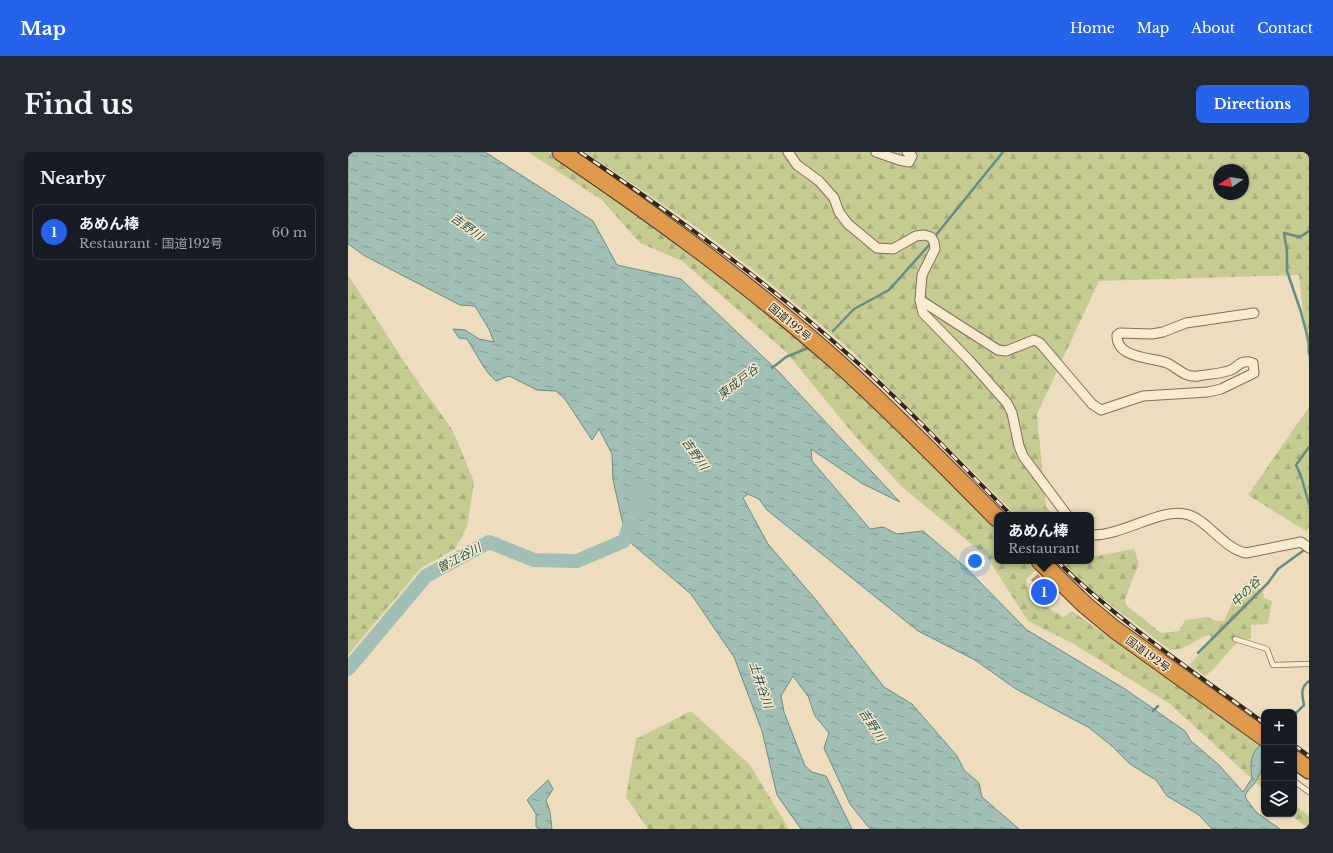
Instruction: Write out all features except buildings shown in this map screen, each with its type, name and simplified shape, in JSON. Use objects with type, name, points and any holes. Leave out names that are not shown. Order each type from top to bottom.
[{"type":"highway","name":"国道192号","points":[[561,152],[688,240],[817,345],[877,399],[994,515]]},
{"type":"highway","name":"国道192号","points":[[1043,564],[1084,605],[1114,629],[1261,735]]},
{"type":"highway","points":[[1297,761],[1309,770]]},
{"type":"street","points":[[788,152],[797,164],[819,181],[834,198],[840,212],[848,224],[877,248],[893,249],[916,236],[924,235],[931,237],[935,248],[922,275],[920,300],[923,313],[940,329],[1007,403],[1012,413],[1019,446],[1024,456],[1065,512]]},
{"type":"street","points":[[876,152],[909,162],[912,156],[907,152]]},
{"type":"street","points":[[920,300],[998,350],[1006,351],[1034,340],[1040,343],[1092,404],[1101,410],[1143,396],[1208,392],[1221,389],[1254,373],[1253,363],[1249,361],[1240,364],[1231,370],[1187,376],[1167,363],[1142,358],[1123,348],[1117,339],[1117,336],[1120,333],[1152,334],[1163,332],[1186,323],[1254,313]]},
{"type":"street","points":[[1094,534],[1103,535],[1170,514],[1185,514],[1196,519],[1237,551],[1246,553],[1302,542],[1308,547]]},
{"type":"lane","points":[[1235,639],[1267,649],[1273,666],[1309,664]]},
{"type":"lane","points":[[1297,783],[1309,792]]},
{"type":"green space","points":[[528,152],[548,152],[646,217],[724,278],[856,389],[994,527],[994,564],[1029,564],[1035,570],[1026,580],[1030,598],[1064,617],[1072,611],[1244,733],[1261,747],[1261,787],[1170,704],[1072,643],[1028,621],[987,557],[902,487],[855,436],[786,352],[682,261],[640,243],[602,200]]},
{"type":"green space","points":[[585,152],[1309,152],[1309,367],[1299,275],[1099,281],[1037,414],[1046,507],[1051,512],[1013,512],[854,353],[761,276],[695,226]]},
{"type":"green space","points":[[348,275],[409,369],[453,431],[474,482],[467,527],[455,549],[421,568],[348,655]]},
{"type":"green space","points":[[1309,407],[1309,527],[1306,531],[1248,495]]},
{"type":"green space","points":[[1134,549],[1139,563],[1125,599],[1126,605],[1161,633],[1179,631],[1185,620],[1207,617],[1217,621],[1224,621],[1233,601],[1242,593],[1245,583],[1255,586],[1263,591],[1264,598],[1272,601],[1268,624],[1251,625],[1251,639],[1241,641],[1236,644],[1216,667],[1205,676],[1189,665],[1213,640],[1210,635],[1182,648],[1170,650],[1095,593],[1064,564],[1094,564],[1094,556]]},
{"type":"green space","points":[[691,711],[750,765],[789,829],[648,829],[626,797],[636,739]]},
{"type":"green space","points":[[1297,806],[1309,816],[1309,829],[1293,817],[1297,817]]},
{"type":"water","points":[[348,152],[485,152],[593,221],[617,265],[681,279],[778,371],[900,502],[863,484],[811,449],[812,461],[870,529],[883,527],[897,534],[923,531],[965,567],[1027,630],[1125,689],[1185,731],[1191,741],[1219,765],[1243,792],[1252,778],[1251,764],[1253,755],[1261,744],[1261,772],[1245,797],[1261,817],[1280,829],[1212,829],[1199,815],[1167,796],[1156,780],[1130,764],[1112,746],[1088,727],[1016,689],[975,660],[918,631],[767,510],[759,499],[748,494],[743,498],[768,544],[816,600],[884,687],[912,704],[957,756],[964,770],[979,783],[982,797],[1019,829],[870,829],[850,804],[824,748],[829,733],[815,716],[808,696],[793,676],[781,696],[784,712],[805,766],[812,772],[826,776],[852,829],[801,829],[777,795],[762,731],[734,657],[691,594],[630,542],[639,510],[631,507],[623,524],[613,480],[612,454],[599,429],[592,440],[565,399],[556,391],[537,390],[509,376],[496,381],[491,377],[467,339],[459,338],[453,329],[465,330],[479,339],[494,342],[489,329],[475,306],[460,305],[365,256],[348,244]]},
{"type":"water","points":[[548,780],[553,789],[546,800],[550,812],[552,829],[539,829],[536,827],[536,814],[527,800]]},
{"type":"waterway","name":"東成戸谷","points":[[936,235],[1003,152]]},
{"type":"waterway","name":"中の谷","points":[[1309,231],[1300,237],[1284,233],[1287,251],[1287,271],[1301,312],[1309,343],[1309,354]]},
{"type":"waterway","name":"東成戸谷","points":[[833,331],[854,309],[889,290],[930,244]]},
{"type":"waterway","name":"東成戸谷","points":[[772,368],[786,357],[808,348]]},
{"type":"waterway","name":"中の谷","points":[[1309,447],[1296,465],[1301,476],[1309,504]]},
{"type":"waterway","name":"曽江谷川","points":[[348,669],[426,576],[489,542],[534,560],[577,561],[624,541],[641,491]]},
{"type":"waterway","name":"中の谷","points":[[1198,653],[1268,583],[1278,569],[1307,548]]},
{"type":"waterway","points":[[1297,712],[1304,705],[1302,695],[1303,689],[1309,681]]},
{"type":"waterway","name":"中の谷","points":[[1153,711],[1158,706]]},
{"type":"railway","points":[[580,152],[718,249],[818,328],[891,394],[1008,512]]},
{"type":"railway","points":[[1060,564],[1081,584],[1131,626],[1261,721]]},
{"type":"railway","points":[[1297,747],[1309,756]]},
{"type":"place","name":"あめん棒","points":[[1044,592]]},
{"type":"water label","name":"吉野川","points":[[467,227]]},
{"type":"water label","name":"吉野川","points":[[695,454]]},
{"type":"water label","name":"土井谷川","points":[[761,685]]},
{"type":"water label","name":"吉野川","points":[[872,725]]}]
